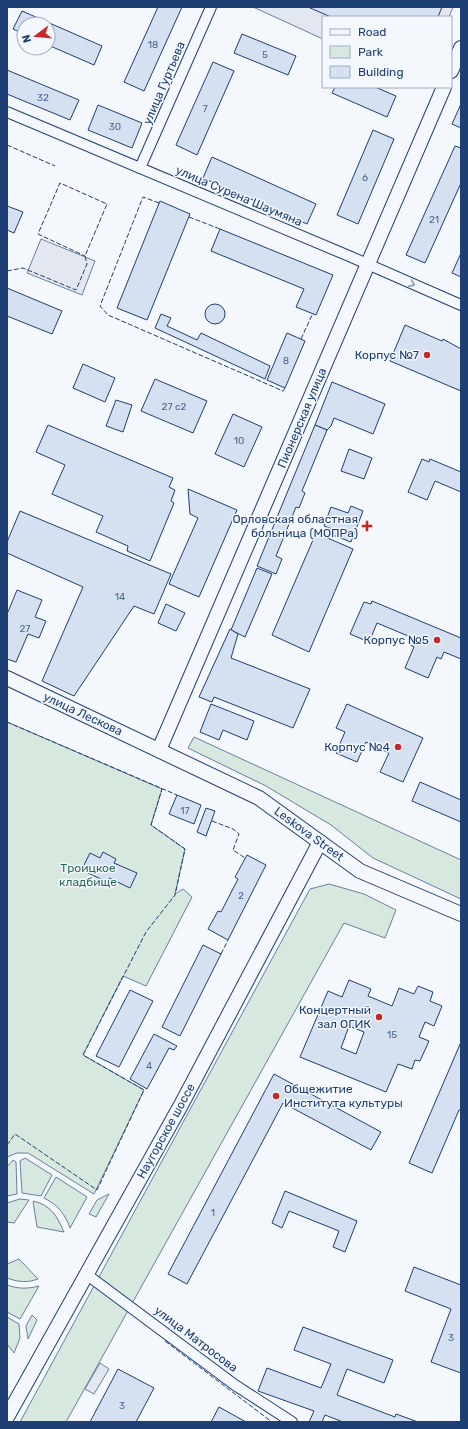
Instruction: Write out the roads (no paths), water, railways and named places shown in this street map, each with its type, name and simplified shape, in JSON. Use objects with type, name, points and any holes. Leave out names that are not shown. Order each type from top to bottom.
[{"type":"main road","points":[[452,69],[461,48]]},
{"type":"main road","name":"Пионерская улица","points":[[160,750],[444,88]]},
{"type":"main road","name":"улица Лескова","points":[[7,678],[160,750]]},
{"type":"main road","name":"Leskova Street","points":[[160,750],[259,798],[360,872],[461,914]]},
{"type":"main road","name":"Наугорское шоссе","points":[[7,1417],[217,1038],[320,842]]},
{"type":"street","name":"улица Гуртьева","points":[[140,168],[211,7]]},
{"type":"street","name":"улица Сурена Шаумяна","points":[[7,112],[368,264],[461,305]]},
{"type":"street","name":"улица Матросова","points":[[86,1274],[235,1385],[292,1422]]},
{"type":"place","name":"Корпус №7","points":[[427,355]]},
{"type":"place","name":"Орловская областная больница (МОПРа)","points":[[367,526]]},
{"type":"place","name":"Корпус №5","points":[[437,640]]},
{"type":"place","name":"Корпус №4","points":[[398,747]]},
{"type":"place","name":"Концертный зал ОГИК","points":[[379,1017]]},
{"type":"place","name":"Общежитие Института культуры","points":[[276,1096]]},
{"type":"park label","name":"Троицкое кладбище","points":[[88,875]]}]
